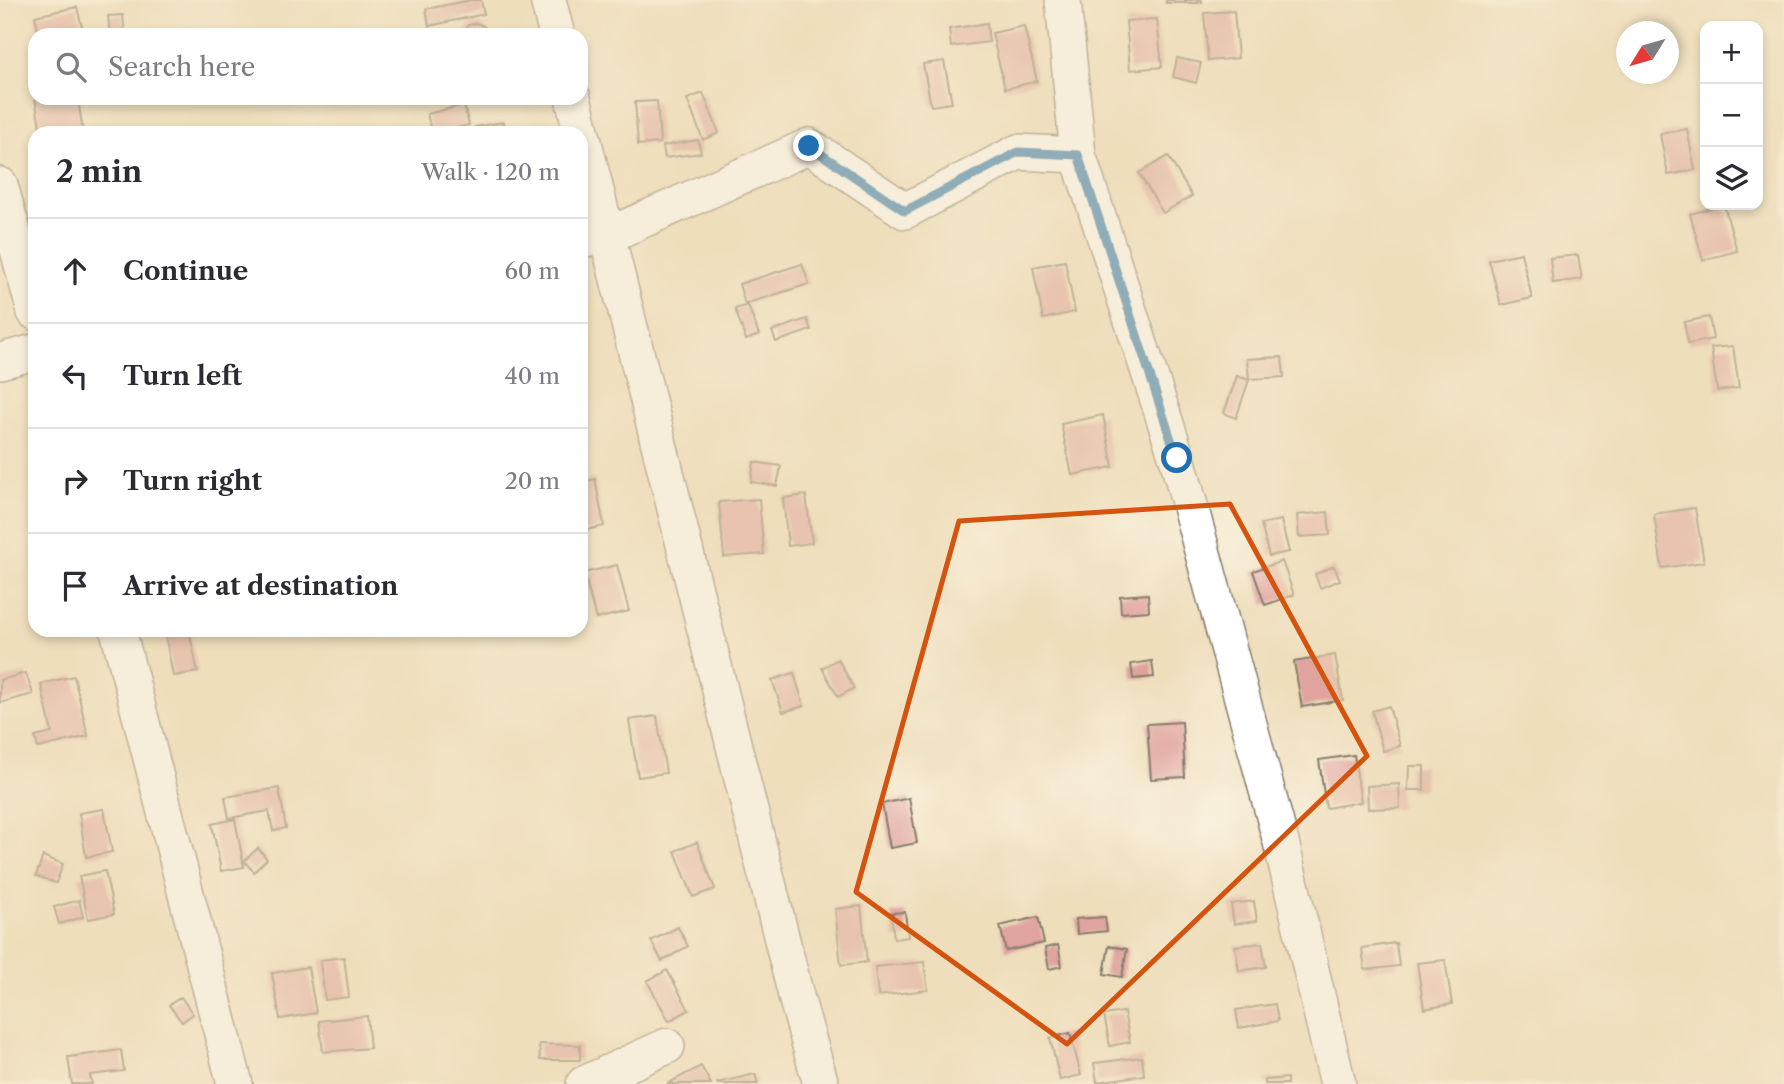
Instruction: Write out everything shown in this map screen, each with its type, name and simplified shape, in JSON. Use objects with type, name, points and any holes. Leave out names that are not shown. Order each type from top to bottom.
[{"type":"street","points":[[548,0],[555,28]]},
{"type":"street","points":[[1063,0],[1078,155],[1177,458],[1343,1081]]},
{"type":"street","points":[[574,105],[577,126]]},
{"type":"street","points":[[595,238],[809,146],[905,211],[1018,152],[1078,155]]},
{"type":"street","points":[[0,185],[28,287]]},
{"type":"street","points":[[588,193],[595,238],[821,1084]]},
{"type":"street","points":[[0,362],[28,354]]},
{"type":"street","points":[[120,637],[234,1084]]},
{"type":"street","points":[[584,1084],[667,1046]]},
{"type":"highlighted area","points":[[1230,504],[1367,756],[1067,1044],[856,892],[959,521]]},
{"type":"building","points":[[481,0],[484,14],[429,26],[426,9]]},
{"type":"building","points":[[1166,0],[1202,0],[1202,3],[1166,3]]},
{"type":"building","points":[[77,7],[82,28],[38,28],[35,16]]},
{"type":"building","points":[[1234,11],[1238,58],[1208,61],[1204,13]]},
{"type":"building","points":[[123,15],[124,28],[109,28],[108,16]]},
{"type":"building","points":[[1157,19],[1162,67],[1130,70],[1126,21]]},
{"type":"building","points":[[476,23],[485,28],[466,28]]},
{"type":"building","points":[[987,23],[989,42],[951,47],[949,29]]},
{"type":"building","points":[[1024,26],[1037,81],[1005,89],[992,33]]},
{"type":"building","points":[[1177,58],[1201,63],[1196,83],[1173,77]]},
{"type":"building","points":[[944,61],[952,103],[931,106],[923,64]]},
{"type":"building","points":[[703,93],[719,133],[703,140],[687,99]]},
{"type":"building","points":[[657,101],[660,143],[638,145],[635,102]]},
{"type":"building","points":[[36,105],[79,105],[82,126],[40,126]]},
{"type":"building","points":[[464,105],[469,125],[430,126],[427,114]]},
{"type":"building","points":[[504,122],[505,126],[481,126]]},
{"type":"building","points":[[1687,129],[1695,170],[1668,175],[1660,134]]},
{"type":"building","points":[[698,140],[701,153],[665,158],[663,146]]},
{"type":"building","points":[[1168,156],[1192,196],[1163,213],[1139,173]]},
{"type":"building","points":[[1705,210],[1725,210],[1737,251],[1703,260],[1690,214]]},
{"type":"building","points":[[1521,253],[1532,298],[1501,305],[1489,260]]},
{"type":"building","points":[[1578,255],[1582,279],[1553,283],[1550,258]]},
{"type":"building","points":[[1065,261],[1075,312],[1043,319],[1033,267]]},
{"type":"building","points":[[802,264],[809,284],[745,304],[739,284]]},
{"type":"building","points":[[748,305],[759,335],[746,340],[735,309]]},
{"type":"building","points":[[1709,317],[1713,339],[1688,344],[1684,322]]},
{"type":"building","points":[[807,319],[811,330],[776,342],[772,331]]},
{"type":"building","points":[[1733,346],[1739,388],[1717,391],[1711,348]]},
{"type":"building","points":[[1282,357],[1284,377],[1249,379],[1247,359]]},
{"type":"building","points":[[1237,376],[1249,380],[1236,418],[1224,413]]},
{"type":"building","points":[[1103,415],[1113,467],[1072,475],[1061,424]]},
{"type":"building","points":[[754,462],[781,466],[777,486],[751,482]]},
{"type":"building","points":[[595,479],[604,526],[588,529],[588,480]]},
{"type":"building","points":[[806,495],[812,543],[788,546],[783,498]]},
{"type":"building","points":[[759,499],[764,554],[724,557],[719,502]]},
{"type":"building","points":[[1695,508],[1704,562],[1662,568],[1654,514]]},
{"type":"building","points":[[1328,512],[1330,535],[1299,537],[1297,515]]},
{"type":"building","points":[[1281,520],[1289,552],[1269,556],[1261,524]]},
{"type":"building","points":[[1282,561],[1294,595],[1265,605],[1253,571]]},
{"type":"building","points":[[617,565],[629,611],[596,619],[588,588],[588,572]]},
{"type":"building","points":[[1334,566],[1340,580],[1320,588],[1315,574]]},
{"type":"building","points":[[1148,594],[1149,611],[1121,613],[1120,596]]},
{"type":"building","points":[[166,637],[190,637],[198,672],[173,676]]},
{"type":"building","points":[[1335,655],[1343,700],[1302,707],[1294,662]]},
{"type":"building","points":[[838,659],[854,688],[838,697],[822,668]]},
{"type":"building","points":[[1152,661],[1154,677],[1133,679],[1131,664]]},
{"type":"building","points":[[26,673],[33,694],[0,703],[0,680]]},
{"type":"building","points":[[794,673],[804,706],[783,712],[772,680]]},
{"type":"building","points":[[74,676],[88,736],[38,748],[35,737],[52,733],[41,684]]},
{"type":"building","points":[[1389,706],[1400,746],[1383,751],[1372,711]]},
{"type":"building","points":[[657,716],[666,773],[638,777],[629,720]]},
{"type":"building","points":[[1182,722],[1185,777],[1151,779],[1147,724]]},
{"type":"building","points":[[1354,755],[1361,802],[1326,808],[1319,760]]},
{"type":"building","points":[[1409,766],[1424,766],[1424,790],[1408,790]]},
{"type":"building","points":[[1399,784],[1400,808],[1368,809],[1367,786]]},
{"type":"building","points":[[279,788],[286,828],[273,831],[269,811],[229,818],[225,797]]},
{"type":"building","points":[[909,798],[917,843],[890,848],[882,804]]},
{"type":"building","points":[[104,809],[112,852],[86,857],[79,813]]},
{"type":"building","points":[[235,819],[244,867],[221,871],[212,824]]},
{"type":"building","points":[[697,842],[715,889],[693,897],[675,851]]},
{"type":"building","points":[[258,848],[267,859],[254,872],[244,861]]},
{"type":"building","points":[[43,856],[63,864],[56,883],[36,876]]},
{"type":"building","points":[[105,871],[114,914],[88,919],[79,876]]},
{"type":"building","points":[[79,900],[83,917],[59,924],[54,907]]},
{"type":"building","points":[[1254,901],[1257,921],[1234,924],[1231,904]]},
{"type":"building","points":[[861,906],[867,962],[841,965],[835,909]]},
{"type":"building","points":[[905,912],[908,937],[894,939],[891,913]]},
{"type":"building","points":[[1038,917],[1044,943],[1006,951],[1000,926]]},
{"type":"building","points":[[1105,917],[1107,931],[1077,934],[1076,919]]},
{"type":"building","points":[[678,927],[688,946],[662,961],[651,941]]},
{"type":"building","points":[[1262,943],[1266,967],[1239,971],[1235,946]]},
{"type":"building","points":[[1396,943],[1399,966],[1365,970],[1362,948]]},
{"type":"building","points":[[1058,945],[1062,966],[1049,969],[1045,948]]},
{"type":"building","points":[[1109,946],[1127,949],[1122,977],[1104,974]]},
{"type":"building","points":[[344,957],[349,997],[325,1000],[320,960]]},
{"type":"building","points":[[1445,960],[1452,1004],[1424,1009],[1417,963]]},
{"type":"building","points":[[924,962],[928,990],[878,996],[875,967]]},
{"type":"building","points":[[308,967],[316,1013],[280,1019],[272,973]]},
{"type":"building","points":[[667,970],[689,1010],[669,1021],[647,981]]},
{"type":"building","points":[[181,997],[193,1014],[182,1022],[169,1005]]},
{"type":"building","points":[[1275,1004],[1278,1021],[1239,1028],[1236,1010]]},
{"type":"building","points":[[1124,1012],[1130,1042],[1110,1046],[1104,1015]]},
{"type":"building","points":[[367,1016],[370,1048],[323,1052],[319,1021]]},
{"type":"building","points":[[1070,1033],[1081,1075],[1060,1080],[1050,1038]]},
{"type":"building","points":[[539,1044],[580,1045],[580,1060],[540,1060]]},
{"type":"building","points":[[121,1050],[124,1071],[90,1075],[92,1084],[72,1084],[68,1057]]},
{"type":"building","points":[[1142,1057],[1144,1075],[1097,1082],[1094,1063]]},
{"type":"building","points":[[701,1066],[711,1084],[667,1084]]},
{"type":"building","points":[[755,1074],[758,1084],[717,1083]]},
{"type":"building","points":[[1287,1078],[1287,1084],[1265,1084],[1265,1080]]},
{"type":"route","points":[[809,146],[905,211],[1018,152],[1078,155],[1177,458]]}]
